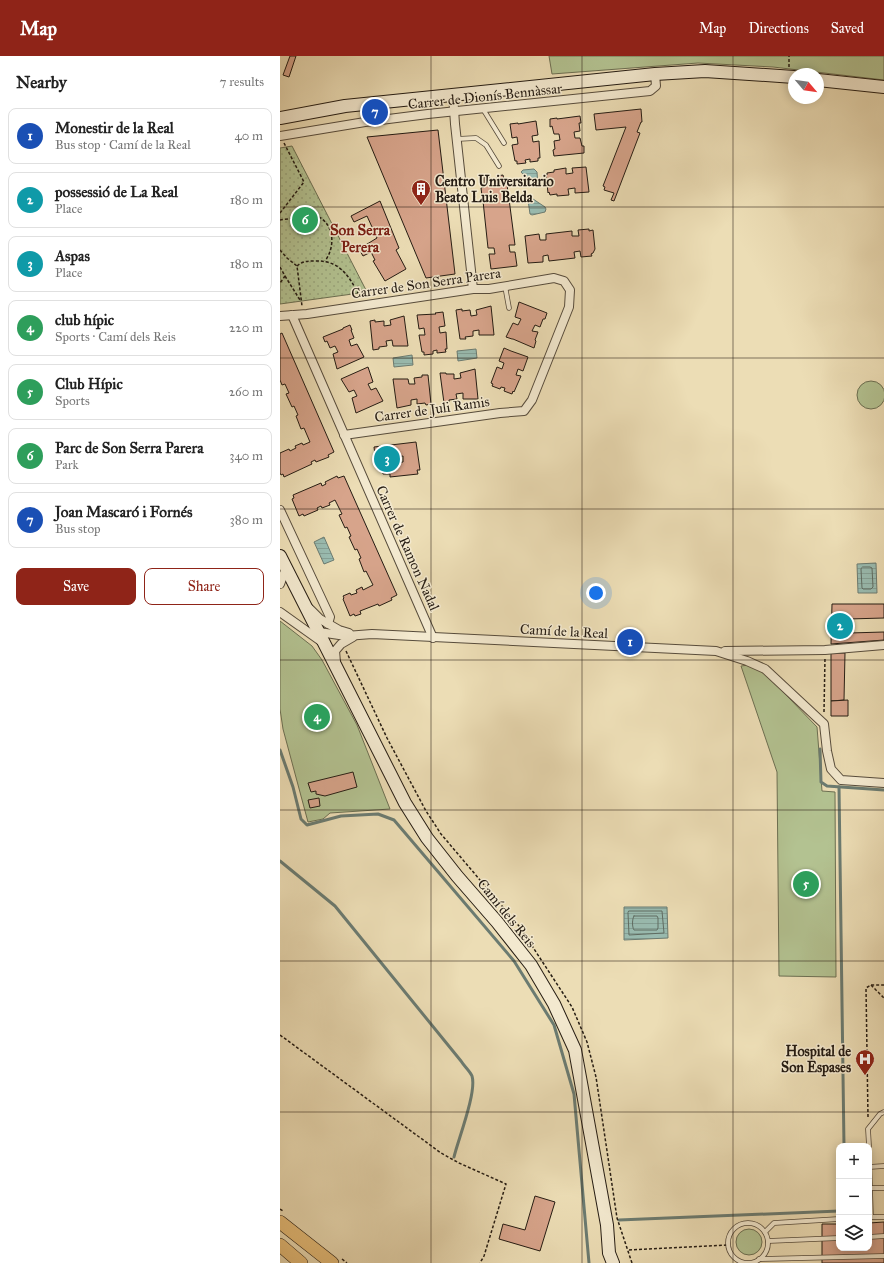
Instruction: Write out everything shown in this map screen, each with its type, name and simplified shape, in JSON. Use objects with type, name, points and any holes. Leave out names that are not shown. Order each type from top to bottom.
[{"type":"main road","points":[[280,1222],[332,1263]]},
{"type":"main road","points":[[280,1228],[295,1244]]},
{"type":"main road","points":[[280,1233],[318,1263]]},
{"type":"main road","points":[[280,1245],[301,1263]]},
{"type":"street","points":[[280,118],[345,106],[655,74],[705,71],[788,77]]},
{"type":"street","name":"Carrer de Dionís Bennàssar","points":[[280,136],[365,122],[428,114],[650,91],[656,86],[655,74]]},
{"type":"street","points":[[824,81],[884,87]]},
{"type":"street","points":[[453,94],[456,139],[473,289]]},
{"type":"street","name":"Carrer de Son Serra Parera","points":[[280,316],[307,314],[554,278],[564,281],[570,290],[569,307],[532,400],[524,410]]},
{"type":"street","name":"Carrer de Ramon Nadal","points":[[292,315],[433,638]]},
{"type":"street","name":"Carrer de Juli Ramis","points":[[344,435],[524,410]]},
{"type":"street","points":[[280,510],[330,617],[328,624]]},
{"type":"street","name":"Camí dels Reis","points":[[280,556],[405,803],[427,838],[531,965],[554,1004],[575,1050],[608,1225],[621,1263]]},
{"type":"street","points":[[280,584],[286,568]]},
{"type":"street","points":[[303,601],[320,619],[328,624],[339,630],[358,635]]},
{"type":"street","name":"Camí dels Reis","points":[[280,612],[325,644]]},
{"type":"street","name":"Camí de la Real","points":[[318,632],[346,636],[372,634],[716,651],[747,661],[765,669],[824,724]]},
{"type":"street","points":[[337,668],[335,651],[341,644],[358,635]]},
{"type":"street","points":[[716,651],[825,650],[884,645]]},
{"type":"street","points":[[824,724],[831,769],[841,780],[884,783]]},
{"type":"street","name":"Camí dels Reis","points":[[608,1225],[609,1253],[613,1263]]},
{"type":"lane","points":[[483,109],[504,143]]},
{"type":"lane","points":[[456,139],[476,138],[486,145],[499,166]]},
{"type":"lane","points":[[505,286],[509,308]]},
{"type":"lane","points":[[869,1143],[868,1129],[880,1114],[884,1112]]},
{"type":"lane","points":[[872,1167],[884,1166]]},
{"type":"lane","points":[[872,1188],[884,1188]]},
{"type":"lane","points":[[872,1217],[884,1217]]},
{"type":"lane","points":[[765,1232],[774,1223],[836,1219]]},
{"type":"lane","points":[[759,1261],[767,1247],[768,1241],[765,1232],[755,1224],[748,1223],[736,1227],[729,1238],[729,1245],[730,1251],[740,1262],[751,1263],[759,1261],[884,1256]]},
{"type":"lane","points":[[872,1237],[884,1236]]},
{"type":"lane","points":[[768,1241],[836,1238]]},
{"type":"path","points":[[280,212],[304,182],[286,147]]},
{"type":"path","points":[[280,220],[297,218],[304,214],[311,214],[324,221],[328,226],[333,242],[329,256],[325,261]]},
{"type":"path","points":[[280,250],[297,266],[301,301],[280,267]]},
{"type":"path","points":[[297,266],[300,262],[321,260],[338,266],[344,271],[358,293]]},
{"type":"path","points":[[280,283],[285,276]]},
{"type":"path","points":[[824,724],[825,650]]},
{"type":"path","points":[[871,985],[884,998]]},
{"type":"path","points":[[868,1129],[866,988],[871,985],[884,985]]},
{"type":"path","points":[[280,1035],[441,1153],[459,1163],[506,1184],[484,1256],[480,1263]]},
{"type":"path","points":[[628,1250],[729,1245]]},
{"type":"green space","points":[[549,56],[884,56],[884,80],[824,73],[824,68],[788,69],[698,63],[552,74]]},
{"type":"green space","points":[[292,146],[367,292],[280,304],[280,148]]},
{"type":"green space","points":[[871,381],[881,385],[885,395],[881,405],[871,409],[861,405],[857,395],[861,385]]},
{"type":"green space","points":[[280,621],[312,646],[322,660],[357,725],[390,809],[330,813],[323,819],[308,822],[283,729],[280,709]]},
{"type":"green space","points":[[749,665],[762,670],[817,727],[822,791],[835,792],[836,977],[779,976],[777,772],[741,666]]},
{"type":"green space","points":[[749,1229],[758,1233],[762,1242],[758,1251],[749,1255],[740,1251],[736,1242],[740,1233]]},
{"type":"water","points":[[534,169],[537,172],[537,187],[534,186],[521,172],[523,170]]},
{"type":"water","points":[[530,197],[545,207],[545,212],[532,215],[530,214],[528,200]]},
{"type":"water","points":[[476,349],[477,358],[458,361],[457,351]]},
{"type":"water","points":[[412,355],[413,365],[394,367],[393,358]]},
{"type":"water","points":[[324,537],[334,560],[324,564],[314,542]]},
{"type":"water","points":[[876,563],[877,593],[858,593],[857,564]]},
{"type":"water","points":[[624,907],[667,907],[668,938],[624,940]]},
{"type":"building","points":[[290,56],[296,56],[289,77],[283,75]]},
{"type":"building","points":[[641,109],[642,122],[637,132],[640,133],[614,201],[611,200],[614,193],[604,190],[605,187],[603,186],[626,127],[596,130],[594,114]]},
{"type":"building","points":[[580,116],[580,131],[574,132],[575,138],[580,138],[582,146],[584,146],[584,153],[554,156],[554,141],[560,140],[559,134],[554,134],[552,126],[550,127],[550,119]]},
{"type":"building","points":[[536,121],[538,135],[532,136],[533,142],[539,141],[540,158],[538,158],[538,161],[530,162],[530,159],[525,160],[526,163],[517,164],[512,145],[518,144],[517,137],[512,138],[510,124]]},
{"type":"building","name":"Centro Universitario Beato Luis Belda","points":[[438,130],[455,274],[426,278],[367,137]]},
{"type":"building","points":[[586,167],[589,192],[575,193],[575,188],[568,189],[569,195],[557,196],[557,194],[550,195],[549,192],[548,193],[547,173],[566,168],[566,174],[573,173],[572,168]]},
{"type":"building","points":[[503,175],[505,185],[507,184],[508,193],[503,193],[503,199],[509,199],[515,245],[509,245],[510,252],[515,252],[517,266],[491,269],[489,254],[495,254],[494,248],[488,248],[483,201],[488,201],[488,195],[482,196],[481,188],[484,187],[484,177],[489,177],[490,180],[497,179],[497,176]]},
{"type":"building","points":[[380,201],[399,248],[396,250],[406,269],[385,281],[373,261],[375,260],[371,252],[363,256],[359,249],[377,238],[367,216],[354,222],[351,216]]},
{"type":"building","points":[[589,229],[589,231],[593,230],[595,249],[591,254],[592,256],[581,257],[580,251],[574,252],[575,258],[549,261],[548,255],[543,256],[543,262],[528,263],[525,236],[539,234],[540,240],[546,240],[546,234],[572,231],[572,236],[579,236],[578,230]]},
{"type":"building","points":[[519,302],[547,313],[540,327],[535,325],[532,331],[538,332],[534,348],[506,337],[513,323],[518,325],[521,319],[515,317]]},
{"type":"building","points":[[491,306],[494,335],[479,335],[479,330],[473,331],[473,336],[465,337],[466,339],[460,339],[456,310],[470,310],[471,316],[477,315],[476,310]]},
{"type":"building","points":[[443,312],[445,326],[439,327],[440,333],[446,332],[446,352],[437,353],[437,350],[433,351],[433,354],[424,355],[424,352],[422,352],[419,335],[425,335],[424,328],[419,329],[417,315]]},
{"type":"building","points":[[404,316],[408,346],[393,346],[392,340],[386,341],[387,346],[379,347],[379,349],[373,350],[370,321],[384,321],[384,326],[391,325],[390,320]]},
{"type":"building","points":[[350,325],[354,338],[349,340],[351,346],[357,344],[364,357],[337,369],[333,354],[338,352],[335,346],[330,348],[327,341],[325,342],[323,337]]},
{"type":"building","points":[[282,333],[334,452],[328,455],[329,457],[316,462],[315,460],[311,462],[312,464],[284,477],[283,474],[281,475],[280,473],[280,453],[289,449],[290,451],[296,448],[295,446],[302,443],[303,445],[310,442],[304,428],[301,429],[296,416],[298,415],[294,406],[292,407],[286,394],[289,393],[285,384],[282,385],[280,380],[280,334]]},
{"type":"building","points":[[504,348],[528,357],[523,371],[518,369],[516,375],[521,376],[512,394],[504,391],[505,388],[501,387],[500,389],[492,386],[493,384],[491,383],[497,367],[502,369],[504,363],[499,361]]},
{"type":"building","points":[[368,367],[373,382],[368,384],[371,390],[376,388],[383,401],[356,413],[352,398],[357,396],[354,390],[349,392],[341,379]]},
{"type":"building","points":[[475,369],[478,399],[463,399],[463,393],[456,394],[457,399],[449,400],[449,402],[444,403],[440,373],[454,374],[454,379],[461,378],[460,373]]},
{"type":"building","points":[[422,375],[428,375],[431,404],[417,404],[417,399],[411,400],[411,405],[397,408],[393,379],[408,379],[409,384],[415,384],[414,378],[422,377]]},
{"type":"building","points":[[416,442],[420,470],[417,470],[418,474],[390,477],[390,474],[383,474],[382,463],[379,464],[378,455],[375,455],[374,447]],"holes":[[[403,456],[403,462],[396,463],[395,457]]]},
{"type":"building","points":[[337,476],[338,478],[344,476],[397,595],[391,598],[392,600],[379,606],[378,604],[360,611],[361,614],[355,616],[354,614],[350,616],[343,596],[350,593],[351,595],[357,593],[356,590],[362,587],[363,590],[373,585],[366,571],[364,572],[359,559],[361,558],[357,549],[355,550],[349,537],[351,536],[347,527],[345,528],[339,515],[342,514],[335,500],[329,503],[330,505],[322,508],[321,506],[317,508],[318,510],[304,516],[303,514],[299,516],[292,499],[294,498],[293,495],[321,483],[322,486],[326,484],[325,482]]},
{"type":"building","points":[[832,604],[884,604],[884,618],[848,619],[849,633],[884,632],[884,640],[831,644]]},
{"type":"building","points":[[831,653],[845,653],[844,700],[831,701]]},
{"type":"building","points":[[848,700],[848,716],[831,716],[831,701]]},
{"type":"building","points":[[353,772],[357,787],[325,796],[316,794],[316,791],[311,792],[308,783]]},
{"type":"building","points":[[319,798],[320,806],[310,808],[308,800]]},
{"type":"building","points":[[535,1196],[555,1202],[540,1251],[499,1239],[503,1224],[525,1230]]},
{"type":"building","points":[[884,1222],[884,1263],[822,1263],[822,1224],[836,1224],[836,1251],[872,1251],[872,1223]]},
{"type":"waterway","points":[[820,749],[821,782],[827,786],[884,790]]},
{"type":"waterway","points":[[280,750],[293,787],[301,819],[307,825],[341,816],[378,814],[394,820],[514,961],[554,1025],[574,1094],[589,1263]]},
{"type":"waterway","points":[[839,787],[844,1143]]},
{"type":"waterway","points":[[280,861],[335,906],[471,1074],[473,1083],[470,1104],[454,1157]]},
{"type":"waterway","points":[[619,1220],[836,1211]]},
{"type":"place","name":"Joan Mascaró i Fornés","points":[[375,112]]},
{"type":"place","name":"Centro Universitario Beato Luis Belda","points":[[421,206]]},
{"type":"place","name":"Parc de Son Serra Parera","points":[[305,220]]},
{"type":"place","name":"Aspas","points":[[387,459]]},
{"type":"place","name":"possessió de La Real","points":[[840,626]]},
{"type":"place","name":"Monestir de la Real","points":[[630,642]]},
{"type":"place","name":"club hípic","points":[[317,717]]},
{"type":"place","name":"Club Hípic","points":[[806,884]]},
{"type":"place","name":"Hospital de Son Espases","points":[[865,1076]]},
{"type":"district","name":"Son Serra Perera","points":[[360,238]]}]
